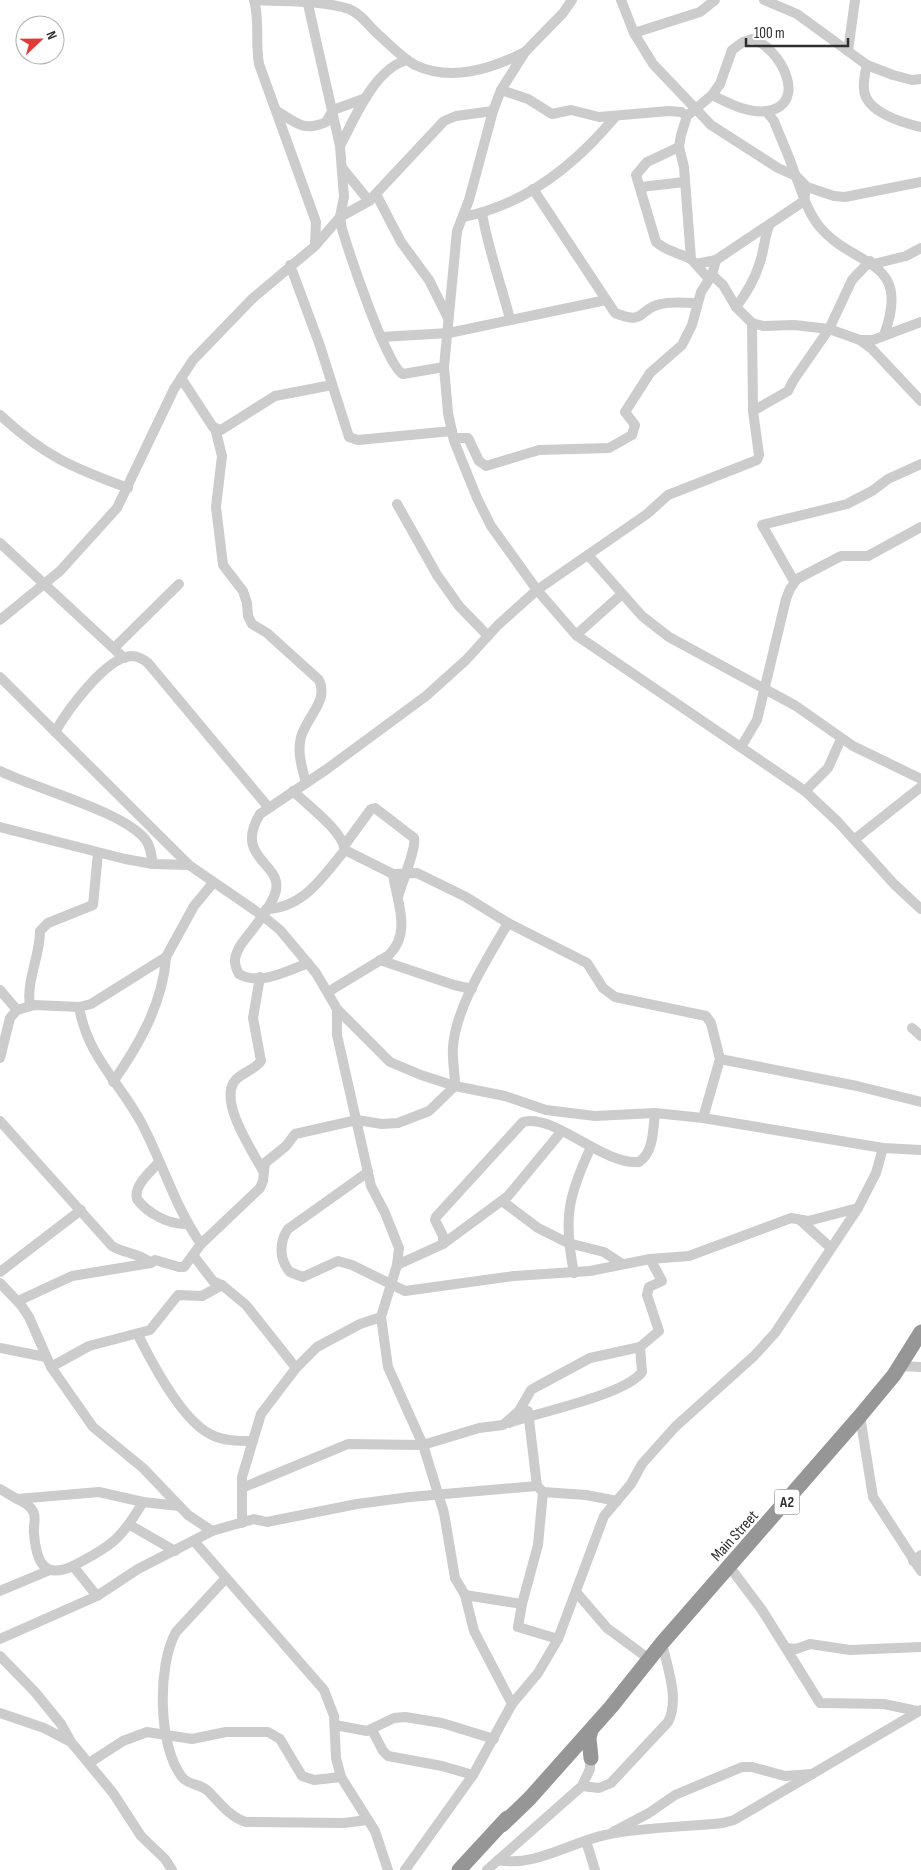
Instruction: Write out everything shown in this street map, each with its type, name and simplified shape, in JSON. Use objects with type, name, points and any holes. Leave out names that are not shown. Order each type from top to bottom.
[{"type":"highway","name":"Main Street","points":[[576,1742],[591,1730],[662,1643],[860,1416],[900,1366],[921,1332]]},
{"type":"highway","name":"Main Street","points":[[576,1742],[647,1662]]},
{"type":"highway","points":[[563,1760],[572,1758],[590,1761],[589,1738],[591,1730]]},
{"type":"highway","name":"A2","points":[[502,1825],[524,1805],[576,1742]]},
{"type":"highway","name":"A2","points":[[459,1870],[576,1742]]},
{"type":"street","points":[[315,246],[316,222],[259,64],[256,48],[258,20],[254,0],[307,2],[340,6],[359,13],[374,31],[407,60],[425,69],[441,72],[474,72],[500,64],[525,52]]},
{"type":"street","points":[[572,0],[563,13],[525,52],[502,90],[493,110],[463,217],[457,231],[444,367],[453,434],[464,468],[491,526],[538,590],[576,634],[652,688],[805,791],[855,839],[894,884],[921,909]]},
{"type":"street","points":[[621,0],[634,34],[653,64],[691,113],[778,168],[796,176],[807,187],[834,196],[845,197],[921,182]]},
{"type":"street","points":[[634,34],[700,12],[716,0]]},
{"type":"street","points":[[764,0],[797,14],[867,65],[912,80],[921,79]]},
{"type":"street","points":[[848,51],[855,0]]},
{"type":"street","points":[[307,2],[340,146],[344,196],[340,217],[347,244],[381,337],[398,372],[403,374],[444,367]]},
{"type":"street","points":[[693,262],[684,167],[679,147],[691,113],[712,96],[724,78],[732,50],[743,42],[756,40],[766,47],[786,72],[789,86],[785,101],[778,108],[766,111],[749,110],[712,96]]},
{"type":"street","points":[[340,146],[366,98],[386,71],[393,65],[407,60]]},
{"type":"street","points":[[867,65],[863,90],[868,99],[894,120],[921,128]]},
{"type":"street","points":[[502,90],[528,99],[552,114],[571,110],[599,117],[615,117],[659,111],[691,113]]},
{"type":"street","points":[[277,111],[299,125],[308,127],[326,122],[333,110],[366,98]]},
{"type":"street","points":[[0,620],[45,584],[117,508],[154,429],[181,378],[213,337],[290,265],[315,246],[340,217],[372,197],[444,121],[456,116],[493,110]]},
{"type":"street","points":[[766,111],[774,121],[804,201],[819,226],[832,238],[872,263],[889,286],[893,299],[892,312],[884,335]]},
{"type":"street","points":[[463,217],[482,213],[533,189],[576,159],[615,117]]},
{"type":"street","points":[[679,147],[647,162],[636,175],[656,242],[664,249],[676,251],[693,262],[710,277],[724,285],[736,307],[752,323],[763,326],[794,325],[829,329],[860,340],[872,349],[921,401]]},
{"type":"street","points":[[343,169],[372,197],[429,280],[449,320]]},
{"type":"street","points":[[641,187],[684,182]]},
{"type":"street","points":[[693,262],[716,260],[769,226],[804,201],[807,187]]},
{"type":"street","points":[[533,189],[615,313],[630,318],[639,318],[660,304],[697,303]]},
{"type":"street","points":[[482,213],[486,239],[494,255],[510,320]]},
{"type":"street","points":[[736,307],[748,291],[760,263],[764,239],[769,226]]},
{"type":"street","points":[[753,411],[790,389],[793,381],[829,329],[852,280],[872,263],[906,256],[921,248]]},
{"type":"street","points":[[290,265],[319,343],[346,432],[352,439],[453,434],[468,438],[479,461],[486,466],[539,450],[596,450],[617,444],[635,431],[634,425],[625,412],[650,373],[682,345],[692,325],[697,303],[716,260]]},
{"type":"street","points":[[381,337],[448,333],[606,300]]},
{"type":"street","points":[[860,340],[873,340],[921,322]]},
{"type":"street","points":[[308,963],[274,976],[244,977],[238,974],[234,961],[240,946],[275,894],[274,877],[254,848],[250,838],[260,814],[426,696],[538,590],[655,508],[672,493],[757,460],[759,458],[753,411],[752,323]]},
{"type":"street","points":[[181,378],[214,428],[221,448],[216,507],[223,565],[243,591],[247,603],[248,616],[252,624],[267,634],[312,674],[323,689],[322,698],[301,735],[299,747],[306,783]]},
{"type":"street","points":[[214,428],[225,429],[275,396],[332,385]]},
{"type":"street","points":[[0,415],[20,434],[62,462],[128,488]]},
{"type":"street","points":[[794,581],[762,525],[847,504],[872,491],[888,479],[921,464]]},
{"type":"street","points":[[397,504],[437,575],[459,606],[488,636]]},
{"type":"street","points":[[741,747],[756,720],[786,599],[794,581],[841,556],[868,556],[921,527]]},
{"type":"street","points":[[0,543],[124,658]]},
{"type":"street","points":[[588,555],[642,616],[669,637],[796,706],[841,739],[921,780]]},
{"type":"street","points":[[114,648],[178,584]]},
{"type":"street","points":[[576,634],[622,594]]},
{"type":"street","points":[[55,732],[69,709],[113,663],[134,656],[148,663],[270,808]]},
{"type":"street","points":[[0,677],[189,865],[213,883],[264,912],[308,963],[337,1009],[390,1062],[456,1086],[505,1096],[546,1110],[594,1116],[654,1113],[702,1118],[883,1148],[921,1150]]},
{"type":"street","points":[[805,791],[828,768],[841,739]]},
{"type":"street","points":[[0,771],[100,810],[133,828],[148,844],[153,864]]},
{"type":"street","points":[[855,839],[921,787]]},
{"type":"street","points":[[292,792],[332,828],[345,848],[393,874],[417,873],[466,897],[508,923],[586,963],[603,988],[616,997],[706,1016],[711,1023],[720,1059],[702,1118]]},
{"type":"street","points":[[264,912],[286,906],[311,891],[345,848],[371,809],[375,808],[414,838],[415,847],[404,874],[398,898]]},
{"type":"street","points":[[0,827],[98,853],[153,864],[189,865]]},
{"type":"street","points":[[30,1006],[30,979],[39,948],[40,932],[48,924],[92,906],[98,853]]},
{"type":"street","points":[[328,992],[389,955],[400,940],[402,923],[393,874]]},
{"type":"street","points":[[113,1082],[130,1059],[154,1007],[164,983],[166,957],[194,906],[213,883]]},
{"type":"street","points":[[456,1086],[453,1047],[462,1014],[472,989],[508,923]]},
{"type":"street","points":[[0,1058],[10,1018],[17,1010],[30,1006],[79,1007],[100,1000],[166,957]]},
{"type":"street","points":[[380,960],[454,985],[472,989]]},
{"type":"street","points":[[260,977],[253,1018],[261,1061],[258,1066],[237,1078],[230,1092],[230,1101],[233,1113],[263,1171]]},
{"type":"street","points":[[0,990],[17,1010]]},
{"type":"street","points":[[79,1007],[92,1048],[142,1124],[187,1224],[201,1244]]},
{"type":"street","points":[[337,1009],[337,1035],[371,1186],[385,1213],[398,1248],[397,1265],[381,1317],[391,1378],[423,1445],[439,1494],[455,1578],[465,1595],[474,1631],[512,1704]]},
{"type":"street","points":[[912,1028],[921,1036]]},
{"type":"street","points":[[720,1059],[857,1086],[921,1102]]},
{"type":"street","points":[[18,1301],[72,1276],[151,1263],[155,1260],[182,1268],[201,1244],[260,1188],[267,1161],[286,1146],[298,1132],[357,1120],[390,1124],[410,1119],[429,1111],[456,1086]]},
{"type":"street","points":[[443,1244],[443,1236],[434,1220],[523,1122],[534,1120],[591,1147],[631,1162],[639,1162],[644,1159],[651,1144],[654,1113]]},
{"type":"street","points":[[0,1122],[112,1246],[125,1252],[143,1256],[151,1263]]},
{"type":"street","points":[[397,1265],[443,1244],[502,1201],[562,1132]]},
{"type":"street","points":[[574,1273],[568,1243],[569,1204],[591,1147]]},
{"type":"street","points":[[404,1870],[432,1835],[473,1775],[512,1704],[538,1673],[558,1639],[604,1516],[617,1501],[642,1464],[675,1427],[754,1356],[776,1333],[858,1208],[876,1173],[883,1148]]},
{"type":"street","points":[[158,1162],[138,1188],[136,1198],[164,1220],[177,1225],[187,1224]]},
{"type":"street","points":[[368,1172],[288,1229],[284,1235],[281,1254],[290,1272],[303,1278],[338,1261],[352,1265],[405,1291],[514,1276],[574,1273],[650,1259],[690,1256],[791,1218],[808,1220],[858,1208]]},
{"type":"street","points":[[502,1201],[538,1228],[568,1243],[595,1248],[622,1264]]},
{"type":"street","points":[[0,1272],[81,1210]]},
{"type":"street","points":[[800,1219],[831,1248]]},
{"type":"street","points":[[193,1255],[213,1280],[246,1305],[296,1368]]},
{"type":"street","points":[[503,1425],[519,1411],[531,1390],[590,1358],[640,1347],[659,1331],[647,1295],[649,1287],[662,1281],[650,1259]]},
{"type":"street","points":[[0,1283],[18,1301],[29,1317],[51,1367],[93,1427],[143,1468],[179,1506],[212,1531]]},
{"type":"street","points":[[51,1367],[89,1346],[138,1335],[150,1330],[157,1324],[178,1295],[202,1296],[222,1285]]},
{"type":"street","points":[[242,1523],[242,1477],[261,1414],[296,1368],[329,1339],[360,1324],[381,1317]]},
{"type":"street","points":[[138,1335],[175,1396],[192,1418],[208,1433],[220,1438],[252,1441]]},
{"type":"street","points":[[242,1488],[348,1444],[423,1445],[479,1428],[503,1425],[528,1416],[563,1408],[632,1382],[642,1372],[640,1347]]},
{"type":"street","points":[[0,1348],[46,1357]]},
{"type":"street","points":[[900,1366],[921,1367]]},
{"type":"street","points":[[531,1390],[527,1407],[540,1489],[538,1545],[522,1604],[518,1627],[558,1639]]},
{"type":"street","points":[[860,1416],[873,1497],[917,1558],[921,1571]]},
{"type":"street","points":[[0,1489],[26,1504],[34,1513],[34,1532],[38,1556],[44,1566],[50,1570]]},
{"type":"street","points":[[0,1640],[97,1596],[123,1578],[212,1531],[254,1519],[266,1522],[357,1504],[439,1494],[540,1489],[617,1501]]},
{"type":"street","points":[[17,1498],[99,1492],[143,1502],[179,1506]]},
{"type":"street","points":[[0,1591],[50,1570],[73,1566],[110,1546],[130,1524],[143,1502]]},
{"type":"street","points":[[130,1524],[175,1551]]},
{"type":"street","points":[[194,1541],[319,1683],[332,1708],[335,1725],[336,1758],[340,1777],[380,1843],[388,1870]]},
{"type":"street","points":[[73,1566],[97,1596]]},
{"type":"street","points":[[729,1566],[762,1610],[820,1703],[833,1705],[884,1704],[919,1710]]},
{"type":"street","points":[[226,1578],[176,1632],[171,1640],[163,1680],[167,1734],[171,1756],[183,1779],[189,1784],[205,1788],[239,1819],[246,1822],[284,1823],[367,1820]]},
{"type":"street","points":[[576,1592],[607,1628],[647,1662]]},
{"type":"street","points":[[465,1595],[522,1604]]},
{"type":"street","points":[[582,1786],[598,1788],[611,1783],[668,1722],[672,1713],[673,1702],[662,1643]]},
{"type":"street","points":[[787,1648],[796,1649],[810,1644],[850,1650],[921,1647]]},
{"type":"street","points":[[0,1656],[35,1692],[61,1724],[71,1742],[113,1793],[141,1836],[165,1859],[172,1870]]},
{"type":"street","points":[[498,1860],[513,1863],[530,1860],[606,1835],[723,1823],[742,1817],[919,1710]]},
{"type":"street","points":[[0,1713],[44,1728],[71,1742]]},
{"type":"street","points":[[335,1725],[372,1730],[394,1718],[405,1717],[442,1723],[494,1739]]},
{"type":"street","points":[[372,1730],[383,1751],[388,1756],[442,1766],[473,1775]]},
{"type":"street","points":[[89,1763],[133,1735],[147,1732],[192,1739],[226,1732],[268,1732],[280,1739],[302,1776],[314,1780],[340,1777]]},
{"type":"street","points":[[487,1870],[582,1786],[590,1761],[576,1742]]},
{"type":"street","points":[[606,1835],[635,1821],[675,1795],[742,1767],[752,1767],[784,1776],[814,1774]]},
{"type":"street","points":[[586,1840],[595,1870]]}]
